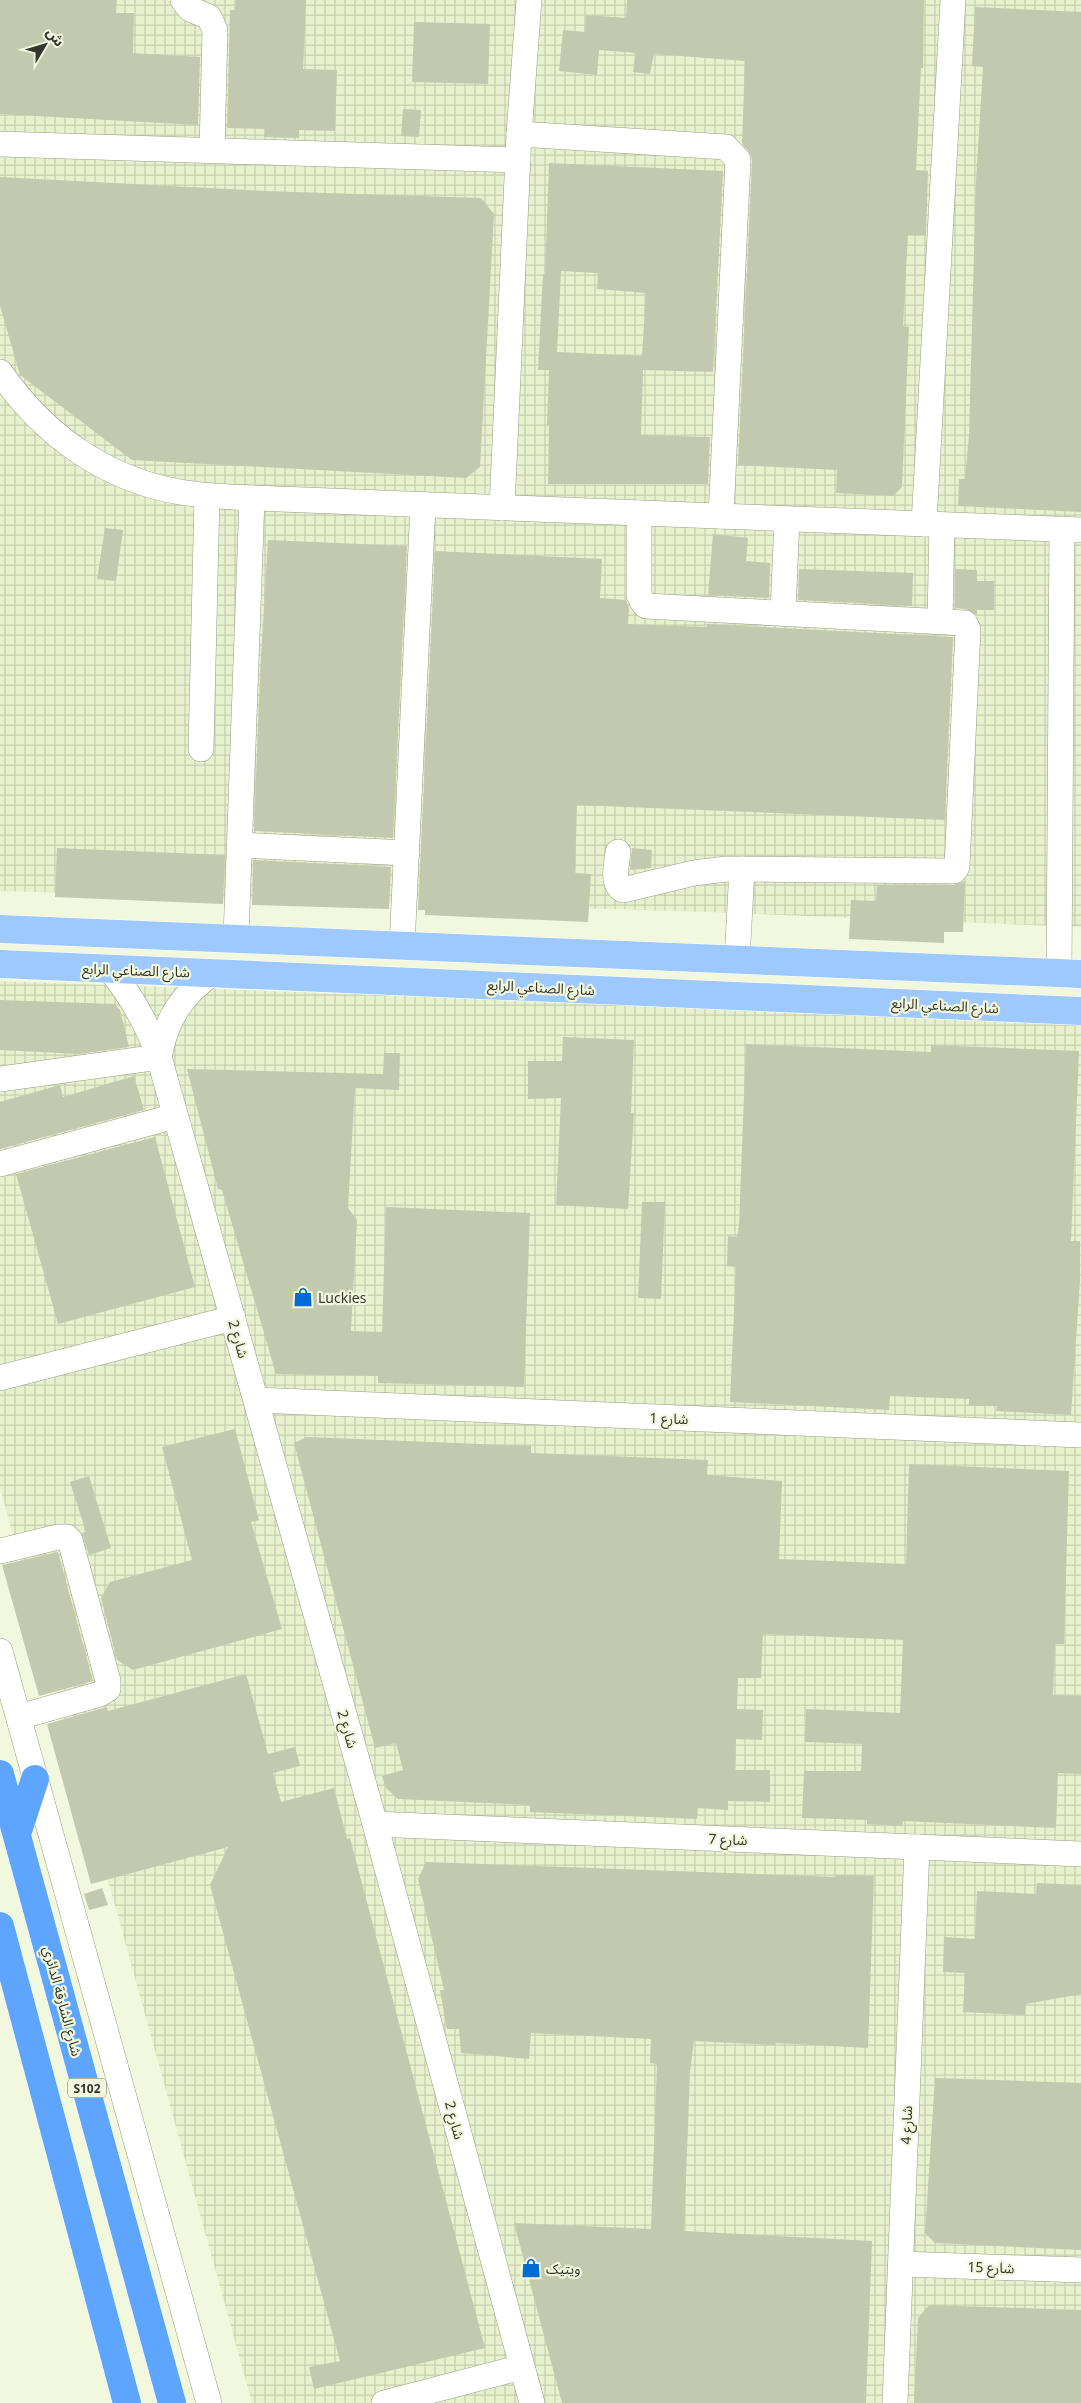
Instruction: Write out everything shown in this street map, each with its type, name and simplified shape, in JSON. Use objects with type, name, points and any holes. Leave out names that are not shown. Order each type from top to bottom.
[{"type":"highway","name":"شارع الشارقة الدائري","points":[[0,1774],[152,2324],[172,2403]]},
{"type":"highway","points":[[17,1834],[35,1779]]},
{"type":"highway","points":[[0,1926],[127,2403]]},
{"type":"highway","points":[[152,2324],[192,2403]]},
{"type":"main road","points":[[0,929],[1070,974]]},
{"type":"main road","name":"شارع الصناعي الرابع","points":[[0,964],[1081,1011]]},
{"type":"street","points":[[183,0],[190,9],[209,17],[215,30],[212,150]]},
{"type":"street","points":[[502,508],[519,134],[529,0]]},
{"type":"street","points":[[940,620],[933,525],[954,0]]},
{"type":"street","points":[[519,134],[726,146],[738,160],[721,516]]},
{"type":"street","points":[[0,144],[518,160]]},
{"type":"street","points":[[0,372],[32,413],[53,433],[100,465],[152,486],[207,496],[1071,530],[1070,974]]},
{"type":"street","points":[[201,749],[207,496]]},
{"type":"street","points":[[236,938],[252,498]]},
{"type":"street","points":[[402,946],[423,505]]},
{"type":"street","points":[[618,852],[616,881],[617,885],[623,890],[694,873],[742,869],[956,870],[968,629],[965,623],[940,620],[651,607],[643,603],[640,595],[639,513]]},
{"type":"street","points":[[782,613],[787,519]]},
{"type":"street","points":[[240,845],[407,853]]},
{"type":"street","points":[[737,960],[742,869]]},
{"type":"street","name":"شارع 2","points":[[109,970],[126,989],[140,1010],[159,1057],[375,1824],[532,2403]]},
{"type":"street","name":"شارع 2","points":[[159,1057],[163,1036],[171,1017],[182,999],[196,984],[214,972]]},
{"type":"street","points":[[0,1079],[159,1057]]},
{"type":"street","points":[[0,1164],[175,1116]]},
{"type":"street","points":[[0,1378],[234,1318]]},
{"type":"street","name":"شارع 1","points":[[257,1400],[1081,1435]]},
{"type":"street","points":[[0,1551],[58,1537],[67,1537],[70,1540],[108,1681],[108,1690],[100,1694],[19,1717]]},
{"type":"street","points":[[0,1651],[209,2403]]},
{"type":"street","name":"شارع 7","points":[[375,1824],[1081,1854]]},
{"type":"street","name":"شارع 4","points":[[895,2403],[917,1847]]},
{"type":"street","name":"شارع 15","points":[[901,2264],[1081,2270]]},
{"type":"street","points":[[384,2403],[522,2367]]},
{"type":"shaded area","points":[[0,0],[1081,0],[1081,927],[706,912],[0,891]]},
{"type":"shaded area","points":[[0,981],[1081,1021],[1081,2403],[252,2403],[0,1488]]},
{"type":"building","points":[[0,0],[117,0],[116,13],[134,13],[133,53],[200,57],[198,125],[0,114]]},
{"type":"building","points":[[236,0],[306,0],[303,69],[337,70],[335,131],[299,130],[299,138],[264,137],[265,129],[227,128],[230,10],[235,10]]},
{"type":"building","points":[[627,0],[924,0],[923,68],[921,68],[916,170],[928,171],[926,235],[908,235],[903,326],[909,327],[902,487],[893,496],[836,493],[837,470],[738,465],[752,161],[751,155],[742,143],[745,61],[654,54],[650,74],[633,72],[636,53],[599,50],[597,75],[559,71],[563,30],[585,32],[586,15],[626,18]]},
{"type":"building","points":[[975,7],[1081,12],[1081,512],[958,506],[959,479],[965,479],[969,435],[976,180],[983,67],[972,66]]},
{"type":"building","points":[[414,22],[490,24],[488,84],[412,82]]},
{"type":"building","points":[[403,109],[421,110],[419,137],[401,136]]},
{"type":"building","points":[[549,163],[723,171],[713,372],[643,370],[641,435],[710,437],[708,484],[548,484],[549,425],[547,425],[549,370],[538,370],[543,274],[545,275]],"holes":[[[561,271],[598,273],[597,289],[646,293],[642,356],[557,352]]]},
{"type":"building","points":[[0,177],[265,191],[481,198],[494,214],[480,467],[466,478],[132,460],[20,375],[0,306]]},
{"type":"building","points":[[105,528],[123,530],[116,581],[97,579]]},
{"type":"building","points":[[713,534],[748,538],[746,561],[770,563],[769,598],[708,595]]},
{"type":"building","points":[[268,540],[407,546],[393,838],[254,831],[260,673]]},
{"type":"building","points":[[435,551],[602,559],[600,598],[626,600],[629,608],[628,624],[707,627],[707,624],[953,637],[945,820],[577,805],[575,873],[591,874],[588,922],[425,915],[425,910],[418,910]]},
{"type":"building","points":[[799,569],[913,573],[912,606],[798,600]]},
{"type":"building","points":[[955,569],[977,570],[977,581],[994,581],[994,610],[977,610],[977,615],[966,609],[955,608]]},
{"type":"building","points":[[57,848],[225,855],[223,904],[55,897]]},
{"type":"building","points":[[632,848],[652,850],[651,868],[630,870]]},
{"type":"building","points":[[253,860],[391,867],[389,909],[252,905]]},
{"type":"building","points":[[965,881],[963,932],[944,932],[944,943],[849,939],[851,900],[876,901],[877,885],[954,885]]},
{"type":"building","points":[[0,1000],[114,1004],[120,1010],[129,1047],[79,1054],[0,1050]]},
{"type":"building","points":[[563,1037],[634,1040],[631,1113],[634,1113],[628,1209],[556,1205],[561,1098],[528,1099],[528,1061],[562,1061]]},
{"type":"building","points":[[746,1044],[931,1052],[931,1045],[1079,1051],[1071,1241],[1080,1241],[1080,1280],[1071,1415],[996,1411],[997,1406],[969,1406],[969,1399],[890,1396],[889,1410],[730,1402],[736,1267],[727,1266],[728,1236],[737,1237],[739,1226]]},
{"type":"building","points":[[384,1053],[400,1053],[399,1090],[355,1088],[348,1208],[357,1220],[351,1331],[382,1332],[386,1207],[530,1213],[524,1387],[378,1383],[378,1376],[276,1374],[222,1190],[218,1189],[187,1069],[383,1074]]},
{"type":"building","points":[[134,1076],[144,1110],[0,1149],[0,1102],[60,1085],[63,1097]]},
{"type":"building","points":[[155,1137],[195,1287],[58,1324],[16,1174]]},
{"type":"building","points":[[642,1202],[665,1202],[661,1299],[638,1298]]},
{"type":"building","points":[[235,1429],[259,1520],[251,1522],[282,1629],[133,1670],[117,1660],[101,1598],[110,1582],[192,1560],[162,1447]]},
{"type":"building","points":[[307,1437],[531,1446],[531,1453],[708,1460],[707,1475],[782,1481],[779,1559],[906,1564],[909,1464],[1069,1471],[1064,1644],[1055,1644],[1053,1695],[1081,1696],[1081,1774],[1058,1773],[1056,1828],[903,1821],[902,1826],[867,1824],[867,1820],[802,1818],[804,1771],[861,1771],[862,1744],[805,1742],[806,1709],[900,1713],[903,1640],[763,1634],[761,1678],[738,1678],[737,1709],[763,1710],[762,1740],[736,1739],[735,1770],[770,1770],[770,1802],[728,1801],[728,1810],[698,1808],[697,1819],[530,1812],[530,1805],[398,1799],[386,1788],[382,1776],[403,1770],[396,1743],[375,1748],[294,1443]]},
{"type":"building","points":[[89,1476],[111,1548],[89,1555],[82,1533],[86,1532],[70,1482]]},
{"type":"building","points":[[58,1552],[93,1681],[39,1696],[2,1565]]},
{"type":"building","points":[[246,1674],[268,1754],[295,1747],[300,1766],[273,1773],[281,1802],[334,1788],[347,1839],[350,1838],[485,2348],[314,2389],[309,2367],[340,2361],[210,1885],[228,1847],[91,1884],[47,1724],[107,1707],[108,1711]]},
{"type":"building","points":[[426,1862],[836,1877],[836,1875],[874,1876],[868,2048],[694,2041],[690,2072],[684,2231],[872,2241],[866,2403],[562,2403],[514,2223],[651,2229],[657,2064],[650,2063],[651,2039],[531,2033],[529,2059],[461,2053],[459,2029],[447,2029],[440,1990],[444,1990],[418,1879]]},
{"type":"building","points":[[1037,1883],[1081,1885],[1081,1994],[1026,2004],[1025,2015],[963,2012],[965,1973],[943,1972],[944,1937],[975,1939],[977,1891],[1036,1894]]},
{"type":"building","points":[[102,1888],[108,1905],[89,1910],[84,1894]]},
{"type":"building","points":[[935,2078],[1081,2083],[1081,2250],[935,2243],[925,2233]]},
{"type":"building","points":[[929,2305],[1081,2310],[1081,2403],[914,2403],[918,2318]]},
{"type":"place","name":"Luckies","points":[[303,1297]]},
{"type":"place","name":"ویتیک","points":[[531,2268]]}]
